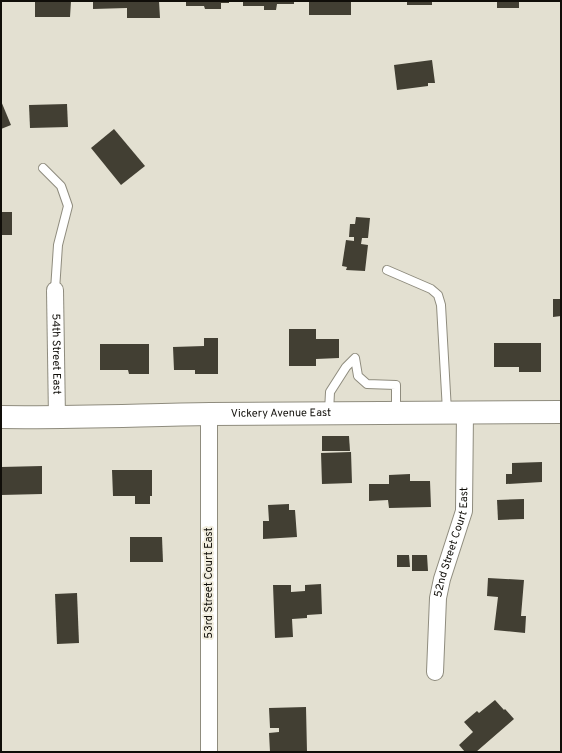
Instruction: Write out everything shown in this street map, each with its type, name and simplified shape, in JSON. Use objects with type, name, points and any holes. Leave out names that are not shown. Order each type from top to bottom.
[{"type":"street","name":"54th Street East","points":[[55,290],[57,418]]},
{"type":"street","name":"52nd Street Court East","points":[[434,672],[438,598],[442,579],[464,511],[456,412]]},
{"type":"street","name":"Vickery Avenue East","points":[[1,417],[57,418],[209,414],[561,412]]},
{"type":"street","name":"53rd Street Court East","points":[[209,414],[209,752]]},
{"type":"lane","points":[[43,168],[61,186],[68,206],[58,245],[55,290]]},
{"type":"lane","points":[[387,270],[431,289],[438,295],[441,305],[456,412]]},
{"type":"lane","points":[[329,413],[330,392],[346,367],[355,358],[358,376],[367,384],[396,385],[396,412]]},
{"type":"building","points":[[35,1],[71,1],[70,17],[35,17]]},
{"type":"building","points":[[93,1],[159,1],[160,18],[127,18],[127,8],[93,9]]},
{"type":"building","points":[[186,1],[229,1],[229,3],[221,3],[221,9],[205,9],[204,6],[186,6]]},
{"type":"building","points":[[243,1],[294,1],[294,4],[277,4],[276,10],[264,10],[264,6],[243,6]]},
{"type":"building","points":[[309,1],[351,1],[351,15],[309,15]]},
{"type":"building","points":[[407,1],[432,1],[432,5],[407,5]]},
{"type":"building","points":[[497,1],[519,1],[519,8],[497,8]]},
{"type":"building","points":[[432,60],[435,83],[428,83],[428,86],[397,90],[394,65]]},
{"type":"building","points":[[1,101],[11,125],[1,129]]},
{"type":"building","points":[[67,104],[68,127],[30,128],[29,105]]},
{"type":"building","points":[[114,129],[145,166],[121,185],[91,148]]},
{"type":"building","points":[[1,212],[12,212],[12,235],[1,235]]},
{"type":"building","points":[[356,217],[370,218],[368,238],[362,238],[361,244],[368,245],[365,271],[346,270],[347,267],[342,266],[346,240],[354,241],[354,237],[349,237],[350,224],[355,224]]},
{"type":"building","points":[[553,299],[561,299],[561,316],[553,317]]},
{"type":"building","points":[[289,329],[316,329],[316,339],[339,339],[339,358],[316,359],[316,366],[289,366]]},
{"type":"building","points":[[204,338],[218,338],[218,374],[195,374],[195,370],[174,370],[173,347],[204,346]]},
{"type":"building","points":[[494,343],[541,343],[541,372],[519,372],[519,367],[494,367]]},
{"type":"building","points":[[100,344],[149,344],[149,374],[129,374],[128,370],[100,370]]},
{"type":"building","points":[[322,436],[349,436],[350,451],[322,451]]},
{"type":"building","points":[[351,452],[352,483],[322,484],[321,453]]},
{"type":"building","points":[[542,462],[542,482],[506,484],[506,474],[512,474],[512,463]]},
{"type":"building","points":[[42,466],[42,494],[1,495],[1,467]]},
{"type":"building","points":[[112,470],[152,470],[152,496],[150,496],[150,504],[135,504],[135,496],[113,496]]},
{"type":"building","points":[[410,474],[410,481],[430,481],[431,507],[389,508],[388,500],[369,501],[369,484],[389,484],[389,475]]},
{"type":"building","points":[[524,499],[524,519],[498,520],[497,500]]},
{"type":"building","points":[[289,504],[289,510],[295,510],[297,537],[263,539],[263,521],[269,521],[268,505]]},
{"type":"building","points":[[130,537],[162,537],[163,562],[130,562]]},
{"type":"building","points":[[397,555],[409,555],[410,567],[397,567]]},
{"type":"building","points":[[412,555],[427,555],[428,571],[412,571]]},
{"type":"building","points":[[488,578],[524,580],[521,616],[526,616],[525,633],[494,630],[498,597],[487,596]]},
{"type":"building","points":[[321,584],[322,614],[307,615],[307,618],[292,619],[293,637],[275,638],[273,585],[291,585],[291,592],[305,591],[305,585]]},
{"type":"building","points":[[77,593],[79,643],[57,644],[55,594]]},
{"type":"building","points":[[495,700],[514,719],[476,752],[465,752],[459,745],[473,732],[464,722],[477,711],[479,713]]},
{"type":"building","points":[[306,707],[307,752],[270,752],[269,733],[279,732],[279,728],[270,728],[269,708]]}]
